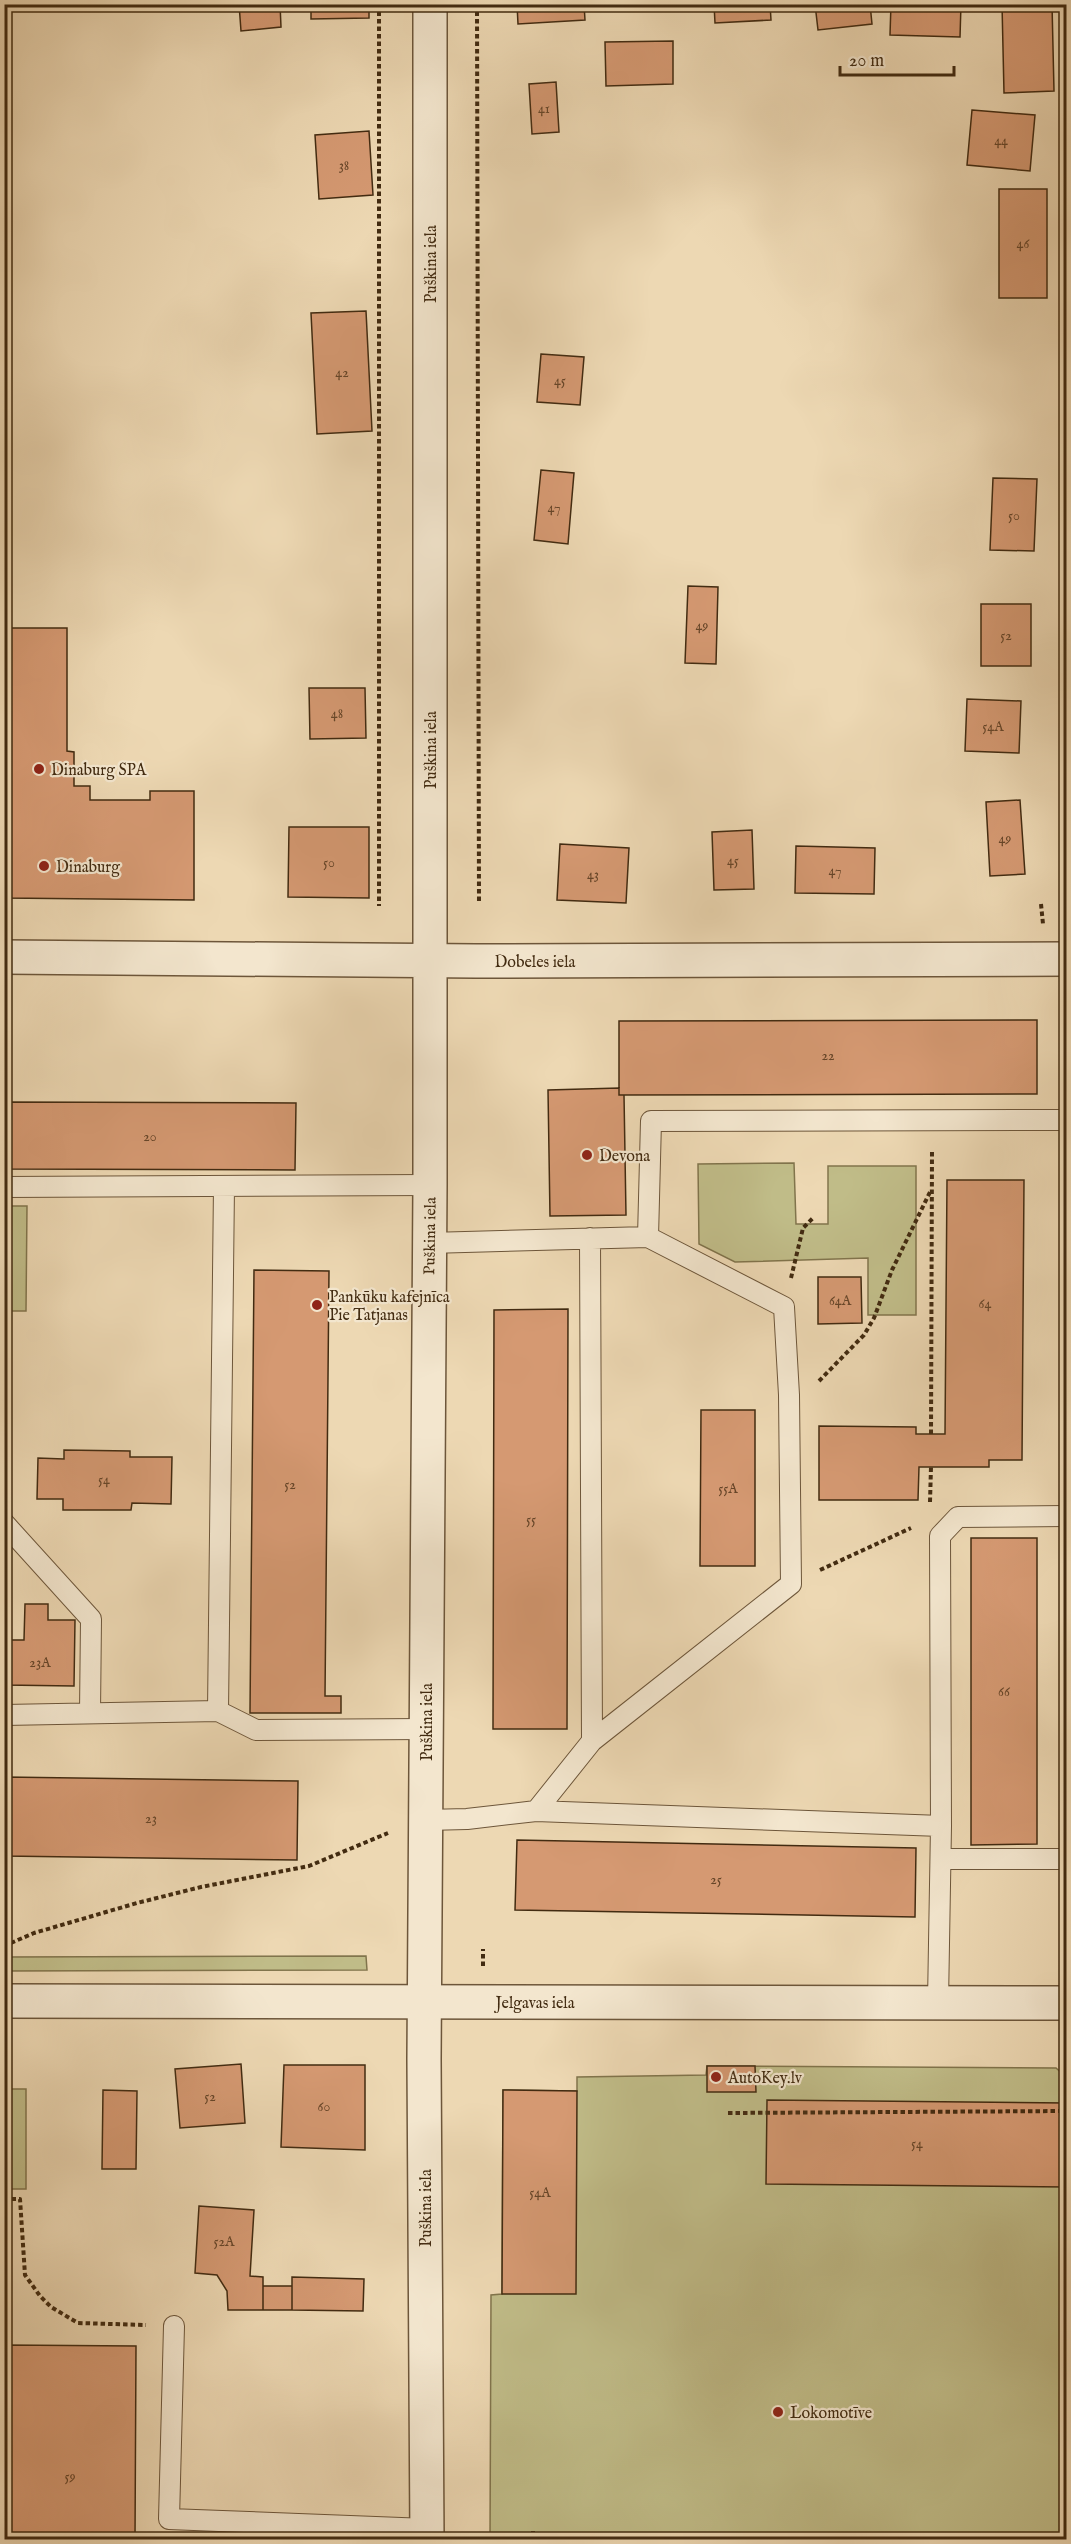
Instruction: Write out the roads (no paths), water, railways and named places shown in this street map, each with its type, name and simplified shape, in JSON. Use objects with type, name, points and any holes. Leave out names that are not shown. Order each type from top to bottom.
[{"type":"street","name":"Puškina iela","points":[[427,2534],[424,2002],[430,1185],[430,4]]},
{"type":"street","name":"Dobeles iela","points":[[4,957],[430,961],[1066,959]]},
{"type":"street","name":"Jelgavas iela","points":[[4,2001],[1066,2003]]},
{"type":"lane","points":[[648,1237],[651,1121],[1066,1120]]},
{"type":"lane","points":[[4,1187],[430,1185]]},
{"type":"lane","points":[[218,1711],[224,1186]]},
{"type":"lane","points":[[429,1243],[648,1237],[784,1307],[789,1395],[791,1584],[592,1741],[536,1811]]},
{"type":"lane","points":[[590,1238],[592,1741]]},
{"type":"lane","points":[[938,2002],[941,1859],[940,1536],[958,1517],[1066,1516]]},
{"type":"lane","points":[[4,1523],[91,1620],[90,1712]]},
{"type":"lane","points":[[4,1714],[218,1711],[256,1730],[426,1729]]},
{"type":"lane","points":[[426,1820],[466,1819],[536,1811],[941,1826]]},
{"type":"lane","points":[[941,1859],[1066,1859]]},
{"type":"lane","points":[[174,2326],[169,2519],[427,2534]]},
{"type":"place","name":"Dinaburg SPA","points":[[39,769]]},
{"type":"place","name":"Dinaburg","points":[[44,866]]},
{"type":"place","name":"Devona","points":[[587,1155]]},
{"type":"place","name":"Pankūku kafejnīca Pie Tatjanas","points":[[317,1305]]},
{"type":"place","name":"AutoKey.lv","points":[[716,2077]]},
{"type":"place","name":"Lokomotīve","points":[[778,2412]]}]
